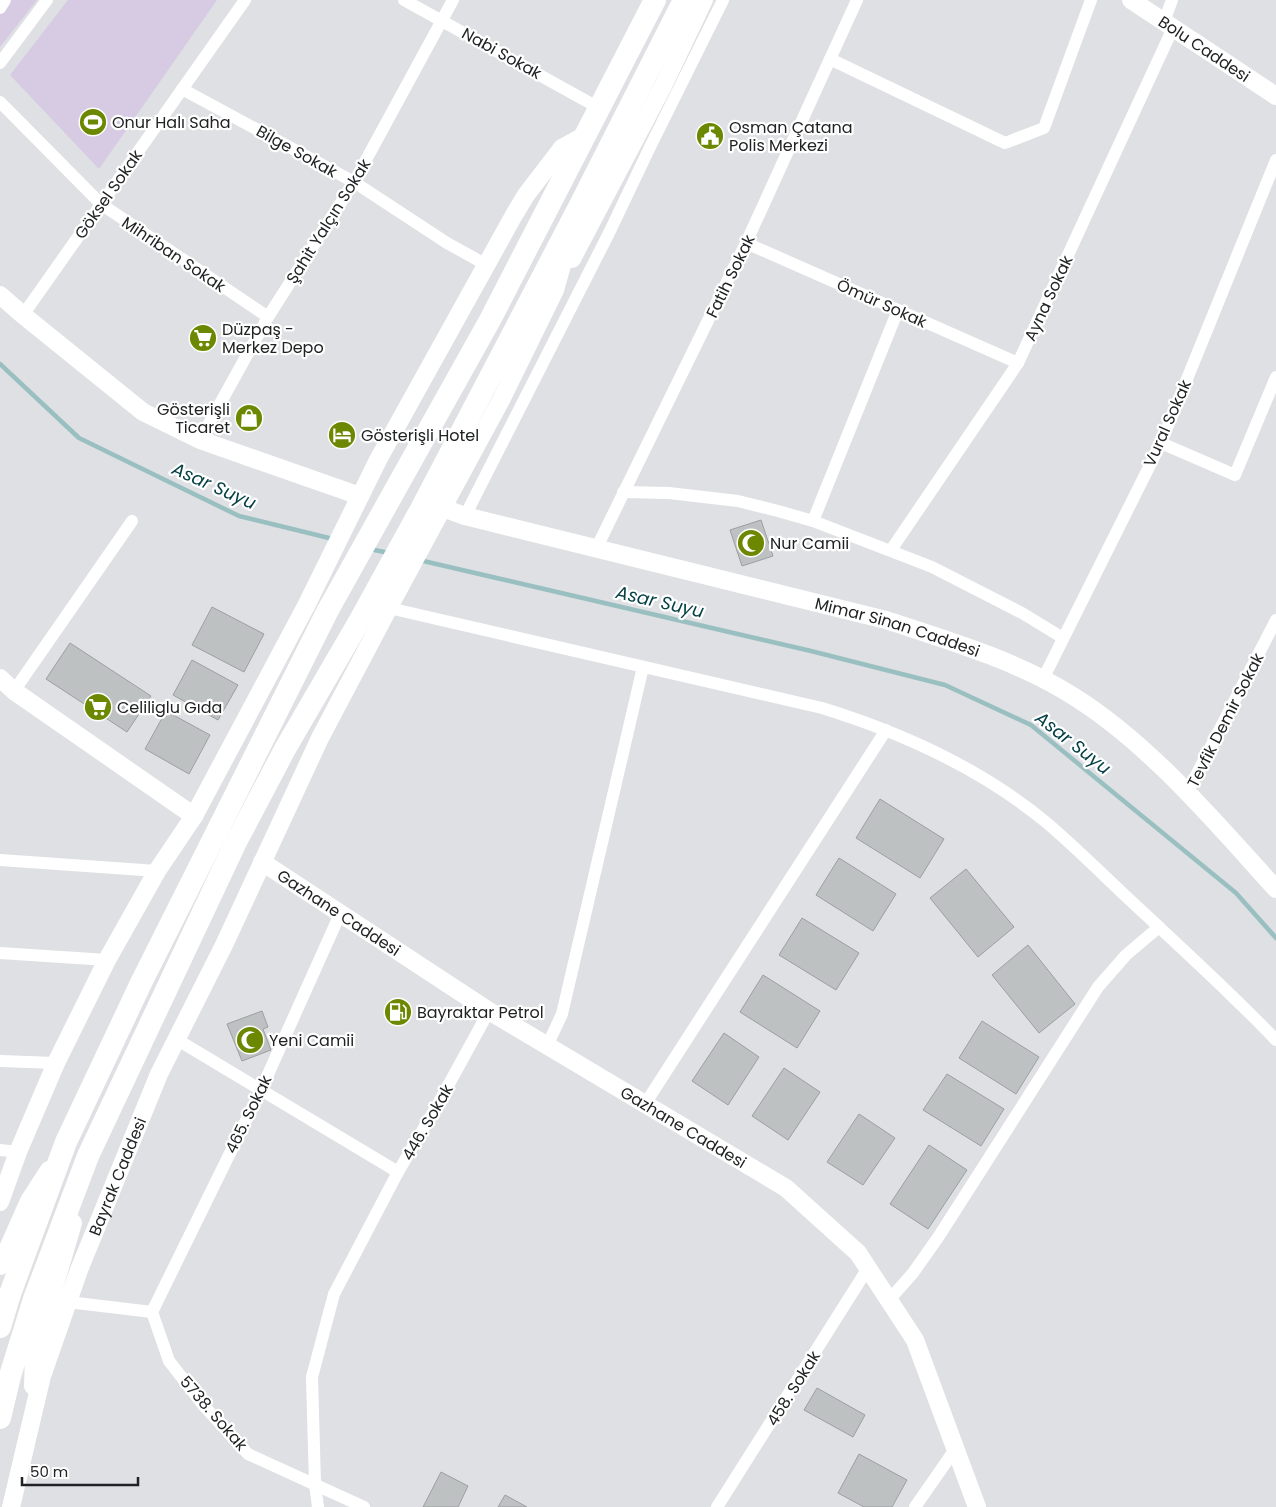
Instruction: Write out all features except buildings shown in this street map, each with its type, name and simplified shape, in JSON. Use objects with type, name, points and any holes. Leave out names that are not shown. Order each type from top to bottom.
[{"type":"highway","points":[[0,1327],[10,1294],[66,1142],[141,983],[328,610],[490,320],[655,0]]},
{"type":"highway","points":[[0,1418],[10,1376],[34,1299],[90,1151],[235,844],[285,749],[360,620],[434,513],[579,207],[684,0]]},
{"type":"main road","points":[[553,295],[663,86],[704,0]]},
{"type":"main road","name":"Bolu Caddesi","points":[[1131,0],[1276,96]]},
{"type":"main road","points":[[0,1202],[18,1152],[56,1063],[107,960],[157,871],[194,816],[306,606],[350,514],[485,264],[514,215],[544,171],[562,148],[584,136]]},
{"type":"main road","points":[[553,295],[579,207]]},
{"type":"main road","points":[[0,295],[143,412],[200,440],[360,496]]},
{"type":"main road","name":"Bayrak Caddesi","points":[[11,1507],[42,1376],[79,1270],[156,1082],[224,945],[320,738],[392,602],[434,513],[501,400],[553,295]]},
{"type":"main road","name":"Mimar Sinan Caddesi","points":[[434,513],[465,516],[886,620],[944,638],[1043,679],[1111,722],[1149,755],[1187,793],[1276,890]]},
{"type":"main road","points":[[5,686],[194,816]]},
{"type":"main road","name":"Gazhane Caddesi","points":[[262,862],[489,1011],[786,1188],[858,1253],[915,1340],[977,1507]]},
{"type":"main road","points":[[0,1266],[30,1201],[66,1142]]},
{"type":"main road","points":[[33,1417],[34,1356],[78,1204],[90,1151]]},
{"type":"street","points":[[0,8],[5,0]]},
{"type":"street","points":[[0,63],[47,0]]},
{"type":"street","name":"Göksel Sokak","points":[[23,315],[245,0]]},
{"type":"street","name":"Nabi Sokak","points":[[404,0],[599,108]]},
{"type":"street","name":"Şahit Yalçın Sokak","points":[[200,440],[268,317],[354,182],[453,0]]},
{"type":"street","points":[[465,516],[609,233],[723,0]]},
{"type":"street","name":"Fatih Sokak","points":[[596,549],[746,243],[857,0]]},
{"type":"street","points":[[830,60],[1005,143],[1044,128],[1091,0]]},
{"type":"street","name":"Ayna Sokak","points":[[891,550],[1018,363],[1169,25],[1172,0]]},
{"type":"street","name":"Bilge Sokak","points":[[182,89],[354,182],[447,243],[485,264]]},
{"type":"street","name":"Mihriban Sokak","points":[[0,102],[100,204],[268,317]]},
{"type":"street","name":"Vural Sokak","points":[[1043,679],[1161,442],[1276,160]]},
{"type":"street","name":"Ömür Sokak","points":[[746,243],[1018,363]]},
{"type":"street","points":[[553,295],[569,311]]},
{"type":"street","points":[[813,521],[898,310]]},
{"type":"street","points":[[1161,442],[1236,475],[1276,377]]},
{"type":"street","points":[[623,492],[669,493],[729,500],[778,510],[813,521],[891,550],[973,586],[1022,612],[1063,638]]},
{"type":"street","points":[[5,686],[132,521]]},
{"type":"street","points":[[392,602],[643,667],[822,708],[886,730],[950,759],[1021,803],[1048,824],[1242,1004],[1276,1040]]},
{"type":"street","name":"Tevfik Demir Sokak","points":[[1187,793],[1276,620]]},
{"type":"street","points":[[547,1046],[562,1014],[643,667]]},
{"type":"street","points":[[645,1104],[886,730]]},
{"type":"street","points":[[0,860],[157,871]]},
{"type":"street","name":"465. Sokak","points":[[152,1312],[261,1090],[340,914]]},
{"type":"street","points":[[889,1300],[913,1273],[935,1243],[1098,986],[1126,955],[1159,927]]},
{"type":"street","points":[[0,953],[107,960]]},
{"type":"street","name":"446. Sokak","points":[[176,1039],[398,1172],[489,1011]]},
{"type":"street","points":[[0,1060],[56,1063]]},
{"type":"street","points":[[0,1150],[18,1152]]},
{"type":"street","points":[[318,1507],[314,1484],[312,1377],[338,1286],[398,1172]]},
{"type":"street","name":"458. Sokak","points":[[717,1507],[868,1268]]},
{"type":"street","points":[[68,1302],[152,1312]]},
{"type":"street","name":"5738. Sokak","points":[[152,1312],[169,1360],[204,1406],[248,1454],[364,1507]]},
{"type":"street","points":[[915,1507],[956,1448]]},
{"type":"shaded area","points":[[0,0],[37,0],[0,47]]},
{"type":"shaded area","name":"Onur Halı Saha","points":[[68,0],[217,0],[99,169],[10,75]]},
{"type":"waterway","name":"Asar Suyu","points":[[0,364],[79,438],[239,516],[333,539]]},
{"type":"waterway","name":"Asar Suyu","points":[[370,549],[389,553]]},
{"type":"waterway","name":"Asar Suyu","points":[[419,560],[811,651],[945,685],[1031,725],[1236,893],[1276,938]]},
{"type":"place","name":"Onur Halı Saha","points":[[93,122]]},
{"type":"place","name":"Osman Çatana Polis Merkezi","points":[[710,136]]},
{"type":"place","name":"Düzpaş - Merkez Depo","points":[[203,338]]},
{"type":"place","name":"Gösterişli Ticaret","points":[[249,418]]},
{"type":"place","name":"Gösterişli Hotel","points":[[342,435]]},
{"type":"place","name":"Nur Camii","points":[[751,543]]},
{"type":"place","name":"Celiliglu Gıda","points":[[98,707]]},
{"type":"place","name":"Bayraktar Petrol","points":[[398,1012]]},
{"type":"place","name":"Yeni Camii","points":[[250,1040]]}]
